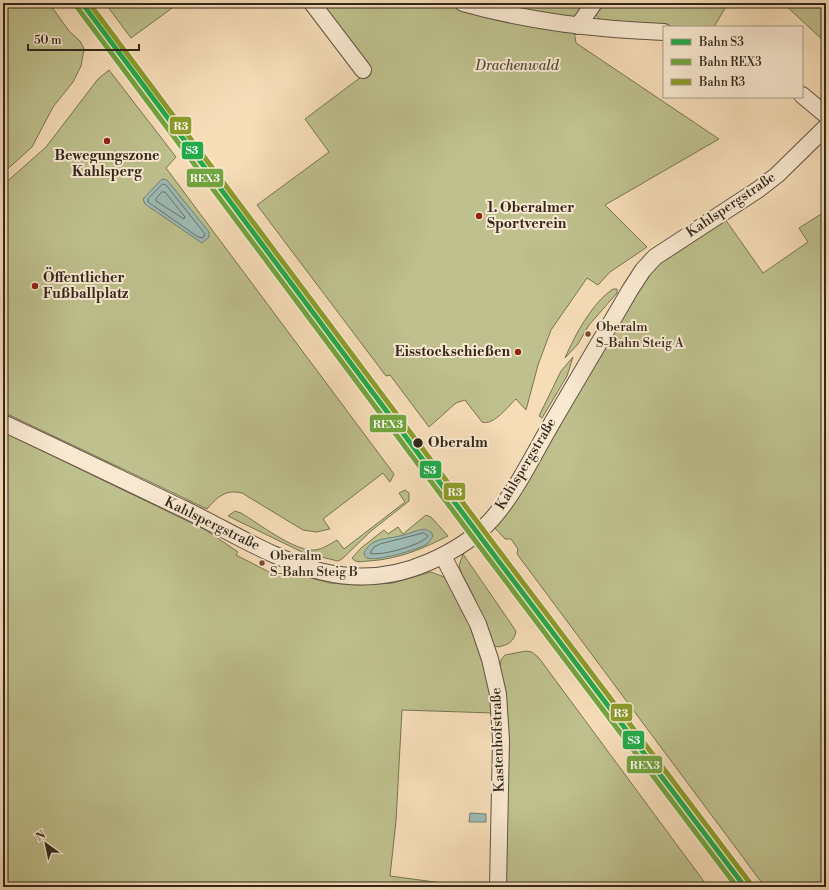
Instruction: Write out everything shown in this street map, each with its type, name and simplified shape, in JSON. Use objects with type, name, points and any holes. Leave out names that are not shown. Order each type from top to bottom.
[{"type":"street","points":[[312,3],[363,70]]},
{"type":"street","points":[[463,3],[524,18],[578,26],[663,32]]},
{"type":"street","points":[[578,26],[594,3]]},
{"type":"street","points":[[803,96],[826,115]]},
{"type":"street","name":"Kahlspergstraße","points":[[3,423],[208,521],[270,553],[317,572],[355,577],[380,576],[420,566],[443,556],[478,532],[498,511],[524,472],[630,290],[647,266],[667,247],[777,175],[826,127]]},
{"type":"street","name":"Kastenhofstraße","points":[[443,556],[478,624],[490,659],[498,694],[501,740],[498,887]]},
{"type":"green space","points":[[3,3],[49,3],[69,31],[80,41],[84,49],[81,66],[73,82],[53,107],[32,147],[3,173]]},
{"type":"green space","points":[[105,3],[179,3],[131,38]]},
{"type":"green space","name":"Drachenwald","points":[[320,3],[449,3],[496,20],[552,30],[574,31],[576,43],[719,139],[605,205],[647,247],[610,272],[598,285],[587,278],[551,330],[538,365],[526,410],[516,399],[496,418],[491,421],[482,422],[465,400],[456,403],[429,427],[390,375],[386,376],[257,205],[329,152],[305,119],[361,77]]},
{"type":"green space","points":[[485,3],[586,3],[573,18]]},
{"type":"green space","points":[[600,3],[728,3],[715,26],[666,26],[602,22],[595,14]]},
{"type":"green space","points":[[783,3],[826,3],[826,43]]},
{"type":"green space","points":[[109,70],[176,157],[166,168],[394,474],[390,482],[383,473],[323,519],[330,529],[316,532],[303,530],[242,493],[236,492],[222,495],[207,509],[3,412],[3,185],[46,147],[98,79]]},
{"type":"green space","points":[[826,211],[826,887],[765,887],[517,554],[518,549],[511,539],[505,539],[493,526],[548,445],[650,272],[674,252],[725,219],[763,273],[808,242],[799,228]]},
{"type":"green space","points":[[613,289],[617,289],[617,293],[589,325],[578,344],[565,358],[574,339],[591,311],[605,295]]},
{"type":"green space","points":[[573,357],[567,376],[542,418],[539,416],[561,371]]},
{"type":"green space","points":[[3,432],[206,530],[238,552],[236,555],[275,575],[290,577],[292,573],[330,583],[357,585],[393,583],[431,572],[444,577],[464,608],[488,670],[493,713],[402,710],[396,821],[390,876],[472,887],[3,887]]},
{"type":"green space","points":[[405,490],[409,493],[409,501],[371,531],[342,559],[338,561],[304,553],[228,516],[235,511],[241,513],[287,542],[307,549],[321,549],[337,540],[344,549],[405,502],[399,493]]},
{"type":"green space","points":[[426,515],[431,517],[448,536],[400,556],[360,562],[352,558],[361,548],[384,530],[388,534],[398,527],[403,534]]},
{"type":"green space","points":[[463,554],[516,631],[514,638],[508,644],[498,647],[493,645],[473,595],[459,566]]},
{"type":"green space","points":[[526,651],[532,652],[539,658],[708,887],[504,887],[500,670],[501,660],[505,655]]},
{"type":"water","points":[[162,179],[167,180],[209,232],[209,237],[202,243],[145,204],[143,199]]},
{"type":"water","points":[[425,529],[431,532],[433,536],[427,544],[423,546],[407,552],[379,558],[372,559],[365,556],[364,553],[367,548],[379,540]]},
{"type":"water","points":[[470,813],[486,814],[486,822],[469,822]]},
{"type":"rail line","name":"S3","points":[[82,3],[488,547],[745,887]]},
{"type":"rail line","name":"R3","points":[[89,3],[493,543],[750,883]]},
{"type":"rail line","name":"REX3","points":[[77,7],[483,551],[737,887]]},
{"type":"place","name":"Bewegungszone Kahlsperg","points":[[107,141]]},
{"type":"place","name":"1. Oberalmer Sportverein","points":[[479,216]]},
{"type":"place","name":"Öffentlicher Fußballplatz","points":[[35,286]]},
{"type":"place","name":"Oberalm S-Bahn Steig A","points":[[588,334]]},
{"type":"place","name":"Eisstockschießen","points":[[518,352]]},
{"type":"place","name":"Oberalm","points":[[418,443]]},
{"type":"place","name":"Oberalm S-Bahn Steig B","points":[[262,563]]}]
